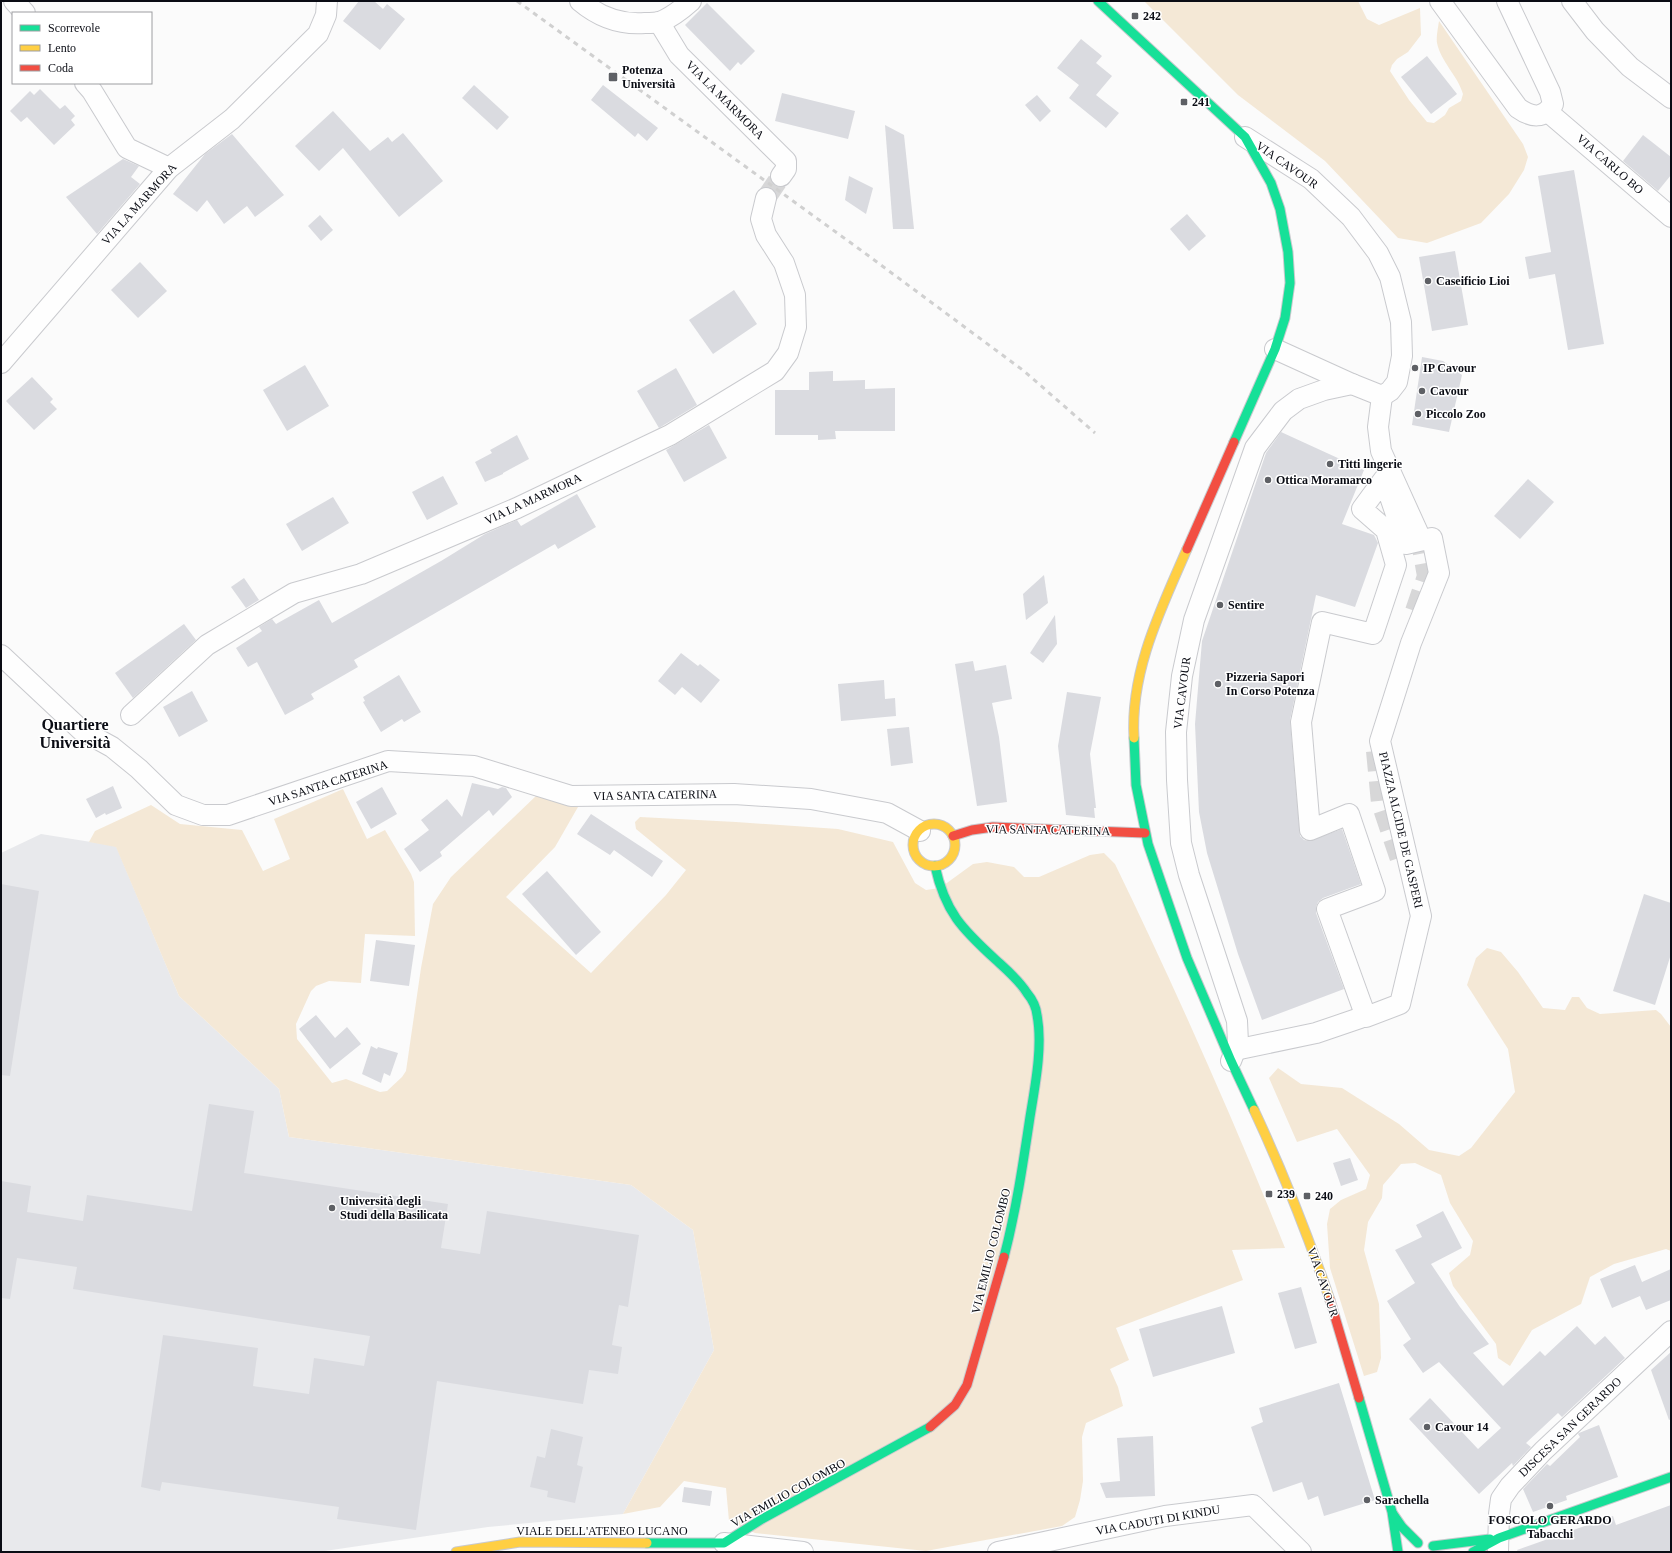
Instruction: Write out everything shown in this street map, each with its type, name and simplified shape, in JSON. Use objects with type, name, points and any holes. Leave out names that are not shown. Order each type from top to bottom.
[{"type":"main road","name":"VIA CAVOUR","points":[[1098,1],[1246,138],[1271,183],[1280,209],[1288,252],[1290,283],[1285,318],[1275,349],[1157,618],[1138,677],[1133,725],[1136,785],[1145,833],[1187,958],[1233,1056],[1306,1231],[1336,1321],[1392,1512],[1407,1548]]},
{"type":"main road","points":[[929,825],[942,826],[953,836],[954,849],[952,856],[948,861],[935,866],[923,863],[915,854],[914,842],[920,831],[929,825]]},
{"type":"main road","name":"VIA SANTA CATERINA","points":[[953,836],[972,830],[993,827],[1145,833]]},
{"type":"main road","name":"VIA EMILIO COLOMBO","points":[[724,1543],[762,1519],[926,1430],[944,1416],[959,1400],[972,1370],[1018,1196],[1033,1090],[1039,1035],[1038,1020],[1034,1004],[1018,980],[961,927],[947,907],[938,885],[935,866]]},
{"type":"main road","points":[[1472,1552],[1498,1545],[1671,1478]]},
{"type":"main road","name":"VIA CAVOUR","points":[[1392,1512],[1402,1527],[1407,1548]]},
{"type":"main road","name":"VIALE DELL'ATENEO LUCANO","points":[[456,1552],[520,1542],[724,1543]]},
{"type":"main road","points":[[1407,1548],[1426,1544],[1436,1549],[1498,1545]]},
{"type":"street","points":[[14,1],[24,12]]},
{"type":"street","name":"VIA LA MARMORA","points":[[1,363],[168,168],[232,119],[318,34],[326,15],[327,1]]},
{"type":"street","points":[[580,1],[592,11],[613,20],[633,24],[659,22],[678,13],[691,1]]},
{"type":"street","points":[[1440,1],[1518,108],[1527,114],[1537,116],[1548,112],[1553,104],[1550,92],[1507,1]]},
{"type":"street","points":[[1572,1],[1594,31],[1630,67],[1671,98]]},
{"type":"street","name":"VIA LA MARMORA","points":[[659,22],[680,55],[786,161],[786,169],[781,176]]},
{"type":"street","points":[[86,84],[92,91],[127,148],[168,168]]},
{"type":"street","name":"VIA CARLO BO","points":[[1548,112],[1671,217]]},
{"type":"street","name":"VIA CAVOUR","points":[[1246,138],[1311,180],[1351,217],[1378,253],[1390,277],[1401,322],[1402,356],[1397,382],[1390,391],[1382,396]]},
{"type":"street","name":"VIA LA MARMORA","points":[[131,715],[207,645],[294,593],[361,574],[517,508],[670,435],[775,371],[788,353],[796,328],[795,295],[784,263],[766,235],[761,219],[766,198]]},
{"type":"street","points":[[1275,349],[1382,396],[1378,427],[1381,451],[1420,537]]},
{"type":"street","name":"VIA CAVOUR","points":[[1233,1056],[1238,1043],[1237,1021],[1189,874],[1181,843],[1176,780],[1176,732],[1182,676],[1194,620],[1255,448],[1283,411],[1299,399],[1324,390],[1352,384]]},
{"type":"street","name":"PIAZZA ALCIDE DE GASPERI","points":[[1384,479],[1406,544],[1432,538],[1439,573],[1411,643],[1380,742],[1420,916],[1400,1004],[1366,1017],[1327,909],[1375,891],[1350,814],[1310,830],[1301,722],[1322,622],[1373,634],[1396,565],[1386,530],[1362,509],[1384,479]]},
{"type":"street","name":"VIA SANTA CATERINA","points":[[1,655],[81,730],[112,747],[139,769],[176,805],[203,815],[228,815],[388,761],[474,766],[571,796],[734,794],[811,799],[887,813],[920,831]]},
{"type":"street","points":[[1233,1056],[1316,1033],[1360,1018]]},
{"type":"street","name":"DISCESA SAN GERARDO","points":[[1498,1545],[1501,1499],[1510,1486],[1543,1451],[1671,1331]]},
{"type":"street","name":"VIA CADUTI DI KINDU","points":[[998,1552],[1166,1516],[1253,1505],[1301,1552]]},
{"type":"street","points":[[724,1543],[803,1552]]},
{"type":"shaded area","points":[[1144,1],[1358,1],[1367,19],[1379,25],[1420,8],[1421,35],[1408,52],[1397,59],[1392,65],[1390,71],[1409,100],[1427,122],[1434,123],[1445,115],[1449,108],[1461,101],[1463,94],[1461,87],[1442,56],[1437,43],[1439,21],[1523,144],[1528,157],[1524,170],[1509,194],[1481,223],[1427,243],[1398,238],[1325,161],[1238,95]]},
{"type":"shaded area","points":[[343,789],[367,839],[385,830],[411,874],[414,882],[415,936],[365,934],[361,983],[329,981],[316,986],[311,991],[296,1024],[297,1039],[332,1083],[346,1079],[380,1092],[387,1091],[402,1077],[406,1071],[421,968],[433,904],[451,877],[537,795],[578,807],[555,847],[506,897],[591,973],[666,895],[686,870],[636,829],[635,822],[640,817],[838,829],[893,842],[915,883],[926,890],[940,888],[973,864],[987,862],[1014,867],[1024,877],[1039,877],[1090,855],[1104,853],[1115,864],[1182,1007],[1245,1151],[1285,1248],[1232,1250],[1243,1280],[1116,1328],[1129,1360],[1110,1369],[1118,1387],[1123,1406],[1086,1423],[1082,1437],[1083,1481],[1080,1500],[1075,1517],[1062,1526],[926,1551],[755,1533],[729,1521],[726,1488],[684,1481],[660,1507],[623,1514],[714,1350],[693,1230],[631,1185],[289,1137],[279,1089],[179,996],[116,847],[89,842],[95,831],[151,805],[180,824],[242,830],[263,871],[290,859],[274,819]]},
{"type":"shaded area","name":"Università degli Studi della Basilicata","points":[[41,834],[116,846],[179,996],[279,1089],[289,1137],[631,1185],[693,1230],[714,1350],[623,1514],[488,1527],[318,1552],[1,1552],[1,853]]},
{"type":"shaded area","points":[[1487,948],[1501,952],[1518,972],[1543,1008],[1565,1010],[1572,997],[1579,997],[1587,1008],[1600,1014],[1656,1010],[1671,1027],[1671,1251],[1666,1249],[1614,1264],[1590,1277],[1581,1304],[1532,1330],[1510,1366],[1498,1358],[1496,1344],[1453,1286],[1449,1273],[1470,1255],[1473,1241],[1450,1203],[1441,1175],[1415,1163],[1401,1164],[1383,1185],[1382,1198],[1368,1222],[1364,1250],[1379,1304],[1381,1358],[1377,1372],[1364,1376],[1330,1268],[1327,1224],[1330,1209],[1341,1200],[1366,1189],[1370,1175],[1337,1129],[1297,1142],[1269,1078],[1278,1068],[1301,1084],[1342,1088],[1399,1124],[1429,1150],[1459,1156],[1471,1148],[1515,1092],[1508,1049],[1467,985],[1476,958]]},
{"type":"building","points":[[359,1],[374,1],[383,9],[387,4],[405,19],[380,50],[343,21]]},
{"type":"building","points":[[707,3],[755,51],[741,65],[738,62],[730,71],[685,25]]},
{"type":"building","points":[[1081,39],[1102,56],[1096,63],[1112,76],[1096,95],[1119,113],[1106,128],[1069,98],[1079,85],[1057,68]]},
{"type":"building","points":[[1427,56],[1457,94],[1431,114],[1401,77]]},
{"type":"building","points":[[474,85],[509,117],[497,130],[462,98]]},
{"type":"building","name":"Potenza Università","points":[[603,85],[658,128],[647,141],[638,133],[635,137],[591,100]]},
{"type":"building","points":[[40,89],[60,109],[65,105],[75,116],[71,120],[75,125],[54,145],[27,117],[21,122],[10,111],[30,91],[34,95]]},
{"type":"building","points":[[782,93],[855,111],[848,139],[775,121]]},
{"type":"building","points":[[1037,95],[1051,111],[1040,122],[1025,105]]},
{"type":"building","points":[[333,111],[370,151],[388,137],[392,142],[403,133],[443,181],[399,217],[343,148],[319,171],[295,146]]},
{"type":"building","points":[[885,125],[904,135],[914,229],[893,229]]},
{"type":"building","points":[[232,134],[284,195],[255,217],[247,206],[224,224],[207,200],[197,212],[173,194],[205,154]]},
{"type":"building","points":[[1643,135],[1671,157],[1671,175],[1658,191],[1623,161]]},
{"type":"building","points":[[123,159],[139,166],[131,177],[140,184],[97,234],[66,197]]},
{"type":"building","points":[[1574,170],[1604,344],[1568,350],[1555,274],[1529,279],[1525,257],[1551,252],[1538,176]]},
{"type":"building","points":[[849,176],[873,188],[866,214],[845,200]]},
{"type":"building","points":[[1187,214],[1206,236],[1189,251],[1170,229]]},
{"type":"building","points":[[320,215],[333,230],[321,241],[308,226]]},
{"type":"building","points":[[1455,251],[1468,325],[1432,331],[1419,257]]},
{"type":"building","points":[[140,262],[167,291],[138,318],[111,290]]},
{"type":"building","points":[[734,290],[757,324],[713,354],[689,320]]},
{"type":"building","points":[[1422,357],[1443,361],[1462,375],[1449,432],[1412,425]]},
{"type":"building","points":[[305,365],[329,406],[287,431],[263,390]]},
{"type":"building","points":[[676,368],[697,405],[659,428],[637,391]]},
{"type":"building","points":[[833,371],[833,381],[865,380],[865,389],[895,388],[895,431],[835,431],[836,439],[818,440],[818,435],[775,435],[775,390],[809,390],[809,372]]},
{"type":"building","points":[[32,377],[53,399],[50,402],[57,409],[34,430],[6,401]]},
{"type":"building","points":[[709,425],[727,458],[684,482],[666,450]]},
{"type":"building","points":[[1281,432],[1364,470],[1342,524],[1374,535],[1378,543],[1355,607],[1316,595],[1290,720],[1300,836],[1304,840],[1309,841],[1342,829],[1361,884],[1323,898],[1318,902],[1316,907],[1316,913],[1344,989],[1262,1020],[1238,954],[1207,853],[1199,812],[1195,724],[1202,641],[1266,453]]},
{"type":"building","points":[[517,435],[529,459],[503,474],[485,482],[475,462],[492,453],[490,450]]},
{"type":"building","points":[[443,476],[458,504],[427,520],[412,492]]},
{"type":"building","points":[[1528,479],[1554,502],[1520,539],[1494,516]]},
{"type":"building","points":[[577,494],[596,527],[558,549],[555,544],[354,660],[358,667],[311,694],[314,699],[285,715],[257,662],[248,667],[236,648],[262,631],[259,627],[272,619],[276,624],[319,600],[332,623],[441,561],[485,534],[517,520],[521,526]]},
{"type":"building","points":[[333,497],[349,523],[302,551],[286,524]]},
{"type":"building","points":[[1044,575],[1048,603],[1026,620],[1023,594]]},
{"type":"building","points":[[244,578],[259,600],[246,608],[231,587]]},
{"type":"building","points":[[1055,615],[1057,644],[1043,663],[1030,653]]},
{"type":"building","points":[[184,624],[196,640],[133,698],[115,673]]},
{"type":"building","points":[[681,653],[698,666],[700,664],[720,680],[701,703],[682,687],[675,695],[658,681]]},
{"type":"building","points":[[973,661],[975,671],[1006,665],[1012,699],[992,703],[999,737],[1007,802],[977,806],[955,664]]},
{"type":"building","points":[[399,675],[421,712],[404,722],[402,719],[381,732],[363,702],[365,701],[363,697]]},
{"type":"building","points":[[884,680],[885,699],[895,698],[896,716],[841,721],[838,684]]},
{"type":"building","points":[[192,691],[208,721],[179,737],[163,707]]},
{"type":"building","points":[[1067,692],[1101,697],[1090,754],[1096,808],[1094,808],[1095,818],[1066,815],[1058,746]]},
{"type":"building","points":[[909,727],[913,763],[891,766],[887,729]]},
{"type":"building","points":[[472,783],[498,789],[502,787],[506,788],[512,797],[493,816],[489,810],[440,852],[442,856],[420,872],[404,849],[429,830],[421,820],[447,799],[462,817]]},
{"type":"building","points":[[113,786],[122,808],[106,815],[105,813],[96,818],[86,799]]},
{"type":"building","points":[[382,787],[397,814],[371,829],[356,802]]},
{"type":"building","points":[[591,814],[663,861],[652,877],[614,850],[610,855],[577,834]]},
{"type":"building","points":[[547,871],[601,932],[576,955],[522,894]]},
{"type":"building","points":[[1,884],[39,891],[10,1076],[1,1075]]},
{"type":"building","points":[[1644,894],[1671,903],[1671,954],[1655,1005],[1613,991]]},
{"type":"building","points":[[376,940],[415,945],[409,986],[370,981]]},
{"type":"building","points":[[316,1015],[335,1038],[347,1027],[361,1044],[330,1069],[299,1029]]},
{"type":"building","points":[[371,1046],[377,1049],[378,1047],[398,1053],[390,1076],[384,1073],[381,1083],[362,1074]]},
{"type":"building","name":"Università degli Studi della Basilicata","points":[[209,1104],[254,1111],[244,1173],[448,1204],[441,1248],[480,1254],[487,1211],[639,1235],[628,1307],[619,1305],[612,1345],[622,1347],[618,1374],[589,1370],[583,1404],[437,1381],[416,1530],[337,1519],[339,1507],[162,1482],[160,1491],[141,1487],[163,1335],[258,1348],[253,1386],[309,1394],[314,1358],[364,1366],[370,1336],[73,1289],[77,1267],[17,1258],[10,1299],[1,1298],[1,1181],[31,1186],[27,1212],[83,1221],[87,1195],[192,1211]]},
{"type":"building","points":[[1350,1158],[1358,1180],[1341,1186],[1333,1163]]},
{"type":"building","points":[[1443,1211],[1462,1248],[1431,1264],[1460,1307],[1489,1344],[1473,1353],[1503,1386],[1540,1351],[1545,1356],[1577,1326],[1595,1345],[1605,1336],[1625,1358],[1562,1417],[1558,1413],[1526,1443],[1531,1447],[1513,1466],[1512,1463],[1479,1494],[1409,1419],[1430,1398],[1478,1449],[1501,1428],[1439,1362],[1423,1373],[1403,1345],[1411,1339],[1387,1301],[1415,1283],[1395,1250],[1422,1237],[1416,1225]]},
{"type":"building","points":[[1635,1265],[1642,1282],[1671,1269],[1671,1300],[1646,1310],[1640,1296],[1612,1308],[1600,1279]]},
{"type":"building","points":[[1301,1287],[1317,1343],[1295,1349],[1278,1293]]},
{"type":"building","points":[[1222,1306],[1235,1353],[1153,1377],[1139,1329]]},
{"type":"building","points":[[1671,1352],[1671,1419],[1669,1420],[1651,1370]]},
{"type":"building","points":[[1339,1383],[1375,1500],[1324,1516],[1318,1496],[1308,1500],[1302,1482],[1273,1492],[1251,1427],[1263,1422],[1259,1408]]},
{"type":"building","points":[[1599,1425],[1618,1477],[1566,1496],[1567,1500],[1533,1512],[1523,1489],[1547,1464],[1550,1466],[1580,1437],[1578,1434],[1579,1433]]},
{"type":"building","points":[[551,1429],[583,1437],[577,1465],[583,1467],[575,1503],[547,1497],[548,1491],[530,1487],[537,1456],[545,1458]]},
{"type":"building","points":[[1153,1436],[1155,1496],[1106,1498],[1100,1483],[1120,1481],[1117,1438]]},
{"type":"building","points":[[684,1487],[712,1491],[710,1506],[682,1502]]},
{"type":"building","points":[[1671,1505],[1671,1552],[1518,1552],[1517,1550],[1613,1516],[1616,1525]]},
{"type":"tunnel","points":[[766,198],[781,176]]},
{"type":"tunnel","points":[[1415,611],[1427,576],[1420,537]]},
{"type":"tunnel","points":[[1376,751],[1381,803],[1402,865]]},
{"type":"railway","points":[[517,1],[862,251],[1024,371],[1095,433]]},
{"type":"traffic: fast","points":[[1098,1],[1245,137],[1271,183],[1280,209],[1288,252],[1290,283],[1285,318],[1275,349],[1234,442]]},
{"type":"traffic: fast","points":[[1134,738],[1136,785],[1148,844],[1187,958],[1231,1061],[1254,1110]]},
{"type":"traffic: fast","points":[[935,866],[944,896],[956,919],[964,929],[1009,971],[1020,984],[1035,1006],[1039,1027],[1039,1053],[1036,1079],[1019,1187],[1004,1257]]},
{"type":"traffic: fast","points":[[1359,1398],[1392,1512],[1398,1552]]},
{"type":"traffic: fast","points":[[647,1543],[724,1543],[762,1519],[930,1427]]},
{"type":"traffic: fast","points":[[1473,1552],[1499,1538],[1671,1477]]},
{"type":"traffic: fast","points":[[1393,1514],[1402,1527],[1418,1543]]},
{"type":"traffic: fast","points":[[1433,1546],[1490,1539]]},
{"type":"traffic: slow","points":[[1134,738],[1134,713],[1142,665],[1149,641],[1167,594],[1187,549]]},
{"type":"traffic: slow","points":[[934,824],[949,830],[955,845],[949,860],[934,866],[919,860],[913,845],[919,830],[934,824]]},
{"type":"traffic: slow","points":[[1254,1110],[1295,1204],[1330,1300]]},
{"type":"traffic: slow","points":[[456,1552],[520,1542],[647,1543]]},
{"type":"traffic: jam","points":[[1187,549],[1234,442]]},
{"type":"traffic: jam","points":[[953,836],[972,830],[993,827],[1145,833]]},
{"type":"traffic: jam","points":[[930,1427],[955,1405],[967,1385],[1004,1257]]},
{"type":"traffic: jam","points":[[1330,1300],[1359,1398]]},
{"type":"place","name":"242","points":[[1135,16]]},
{"type":"place","name":"Potenza Università","points":[[613,77]]},
{"type":"place","name":"241","points":[[1184,102]]},
{"type":"place","name":"Caseificio Lioi","points":[[1428,281]]},
{"type":"place","name":"IP Cavour","points":[[1415,368]]},
{"type":"place","name":"Cavour","points":[[1422,391]]},
{"type":"place","name":"Piccolo Zoo","points":[[1418,414]]},
{"type":"place","name":"Titti lingerie","points":[[1330,464]]},
{"type":"place","name":"Ottica Moramarco","points":[[1268,480]]},
{"type":"place","name":"Sentire","points":[[1220,605]]},
{"type":"place","name":"Pizzeria Sapori In Corso Potenza","points":[[1218,684]]},
{"type":"place","name":"239","points":[[1269,1194]]},
{"type":"place","name":"240","points":[[1307,1196]]},
{"type":"place","name":"Università degli Studi della Basilicata","points":[[332,1208]]},
{"type":"place","name":"Cavour 14","points":[[1427,1427]]},
{"type":"place","name":"Sarachella","points":[[1367,1500]]},
{"type":"place","name":"FOSCOLO GERARDO Tabacchi","points":[[1550,1506]]},
{"type":"district","name":"Quartiere Università","points":[[75,733]]}]
